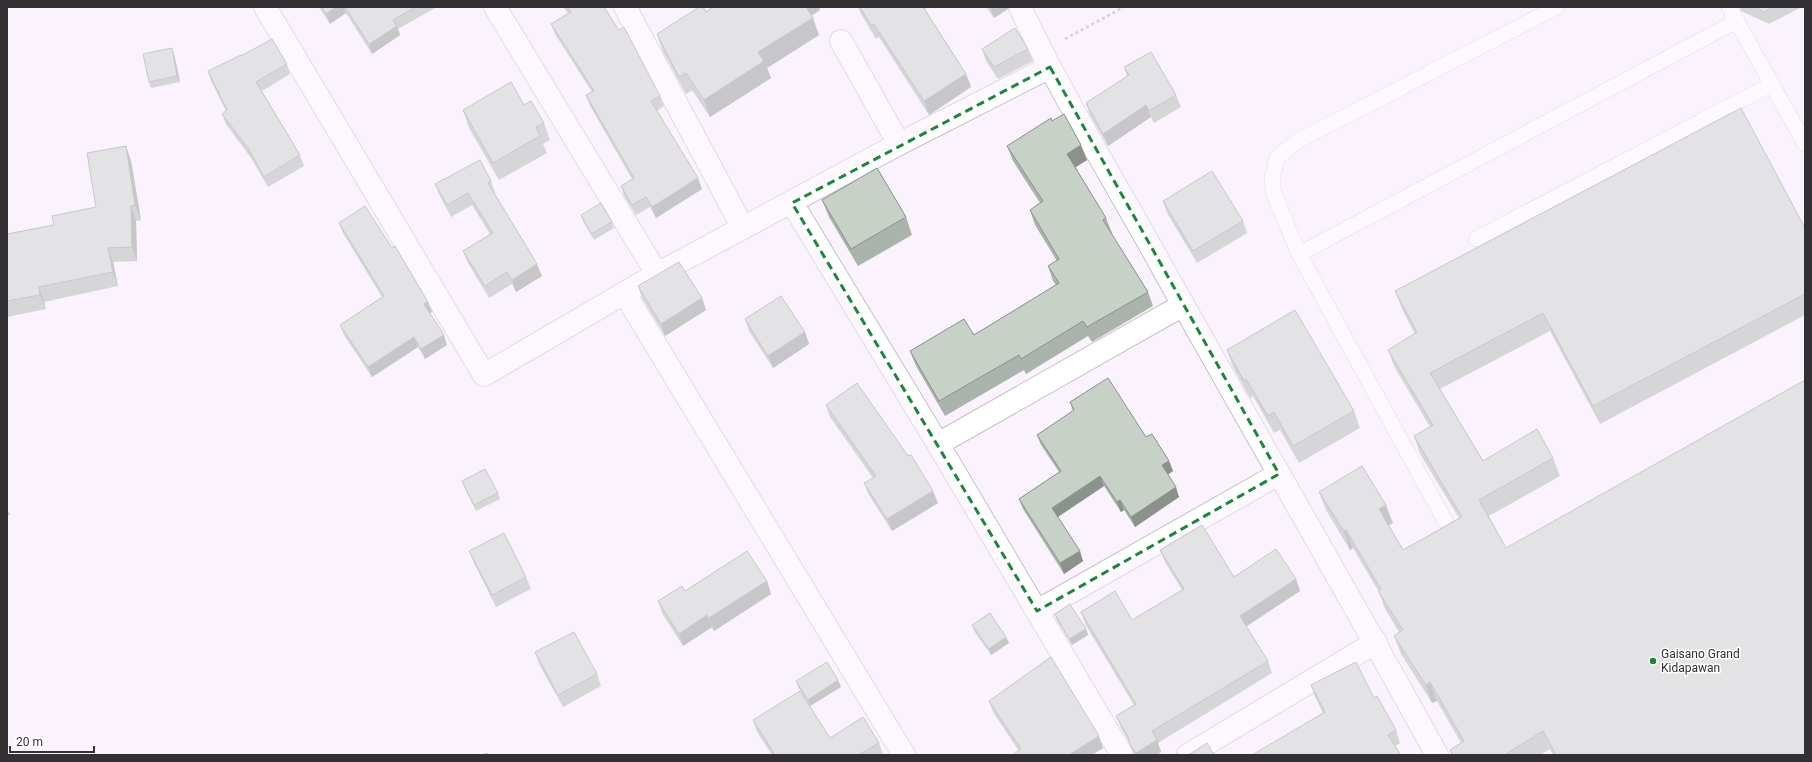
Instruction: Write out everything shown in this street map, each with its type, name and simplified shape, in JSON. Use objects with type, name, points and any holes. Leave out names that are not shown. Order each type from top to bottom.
[{"type":"street","points":[[265,7],[484,375],[657,274],[792,203],[899,144],[1046,59]]},
{"type":"street","points":[[495,7],[657,274]]},
{"type":"street","points":[[625,7],[743,228]]},
{"type":"street","points":[[1020,7],[1046,59],[1183,305],[1376,642],[1437,755]]},
{"type":"street","points":[[841,41],[899,144]]},
{"type":"street","points":[[792,203],[938,444],[1122,755]]},
{"type":"street","points":[[625,294],[904,755]]},
{"type":"street","points":[[938,444],[1183,305]]},
{"type":"street","points":[[1037,611],[1280,474]]},
{"type":"street","points":[[1188,755],[1376,642]]},
{"type":"lane","points":[[1445,521],[1299,254],[1274,194],[1272,179],[1277,158],[1296,142],[1557,7]]},
{"type":"lane","points":[[1729,7],[1805,144]]},
{"type":"lane","points":[[1299,254],[1737,21]]},
{"type":"lane","points":[[1476,239],[1772,84]]},
{"type":"path","points":[[1046,59],[1124,7]]},
{"type":"path","points":[[7,514],[12,514]]},
{"type":"highlighted area","points":[[1050,67],[1279,474],[1037,611],[792,203]]},
{"type":"building","points":[[322,7],[336,7],[326,14]]},
{"type":"building","points":[[345,7],[416,7],[393,20],[397,26],[369,44]]},
{"type":"building","points":[[567,7],[604,7],[619,30],[624,27],[660,96],[651,101],[698,178],[652,207],[646,197],[632,205],[621,186],[634,178],[586,95],[594,91],[551,24],[571,12]]},
{"type":"building","points":[[699,7],[703,7],[706,12],[713,7],[806,7],[813,18],[758,52],[764,61],[704,100],[686,73],[679,77],[657,34]]},
{"type":"building","points":[[860,7],[923,7],[966,74],[924,101],[874,24],[871,25]]},
{"type":"building","points":[[1755,7],[1774,7],[1764,12]]},
{"type":"building","points":[[1015,28],[1028,49],[994,67],[982,49]]},
{"type":"building","points":[[272,39],[287,64],[256,82],[300,155],[264,177],[248,148],[222,114],[227,110],[208,71],[241,56]]},
{"type":"building","points":[[172,48],[177,76],[149,82],[143,54]]},
{"type":"building","points":[[1151,52],[1176,95],[1149,111],[1146,105],[1103,134],[1086,103],[1129,75],[1124,67]]},
{"type":"building","points":[[511,82],[524,105],[531,101],[544,123],[536,127],[540,136],[493,163],[463,110]]},
{"type":"building","points":[[1741,108],[1805,228],[1805,294],[1593,406],[1543,313],[1430,373],[1483,461],[1537,429],[1553,458],[1479,500],[1506,548],[1805,380],[1805,755],[1556,755],[1543,731],[1504,755],[1453,755],[1450,750],[1464,741],[1430,682],[1426,685],[1394,636],[1403,630],[1378,591],[1381,589],[1346,530],[1344,531],[1319,492],[1362,466],[1386,505],[1379,509],[1403,550],[1462,517],[1414,436],[1433,425],[1388,350],[1417,332],[1395,291]]},
{"type":"building","points":[[1064,114],[1081,145],[1067,154],[1106,218],[1103,220],[1148,292],[1087,327],[1083,321],[1021,359],[1019,355],[939,401],[910,351],[964,319],[974,335],[1059,283],[1048,266],[1059,259],[1030,210],[1043,201],[1007,146],[1051,118],[1052,121]]},
{"type":"building","points":[[126,146],[135,205],[131,206],[132,247],[108,248],[113,272],[39,287],[40,295],[7,301],[7,234],[54,225],[52,216],[96,207],[87,153]]},
{"type":"building","points":[[480,160],[491,181],[488,183],[537,264],[512,280],[507,272],[485,286],[463,251],[493,233],[468,193],[447,205],[435,184]]},
{"type":"building","points":[[877,168],[906,217],[851,249],[822,200]]},
{"type":"building","points":[[1212,171],[1243,221],[1193,251],[1163,201]]},
{"type":"building","points":[[601,203],[612,222],[591,234],[581,215]]},
{"type":"building","points":[[365,206],[392,248],[395,246],[428,302],[424,304],[444,335],[421,349],[414,337],[368,367],[340,325],[384,296],[339,223]]},
{"type":"building","points":[[679,262],[702,298],[661,324],[638,286]]},
{"type":"building","points":[[781,296],[805,332],[768,356],[745,319]]},
{"type":"building","points":[[1295,310],[1354,411],[1293,446],[1274,412],[1268,416],[1246,379],[1244,381],[1227,350]]},
{"type":"building","points":[[1108,378],[1146,437],[1152,434],[1169,461],[1162,465],[1176,487],[1131,517],[1120,500],[1117,502],[1100,476],[1052,508],[1080,551],[1060,563],[1019,499],[1061,471],[1037,435],[1074,410],[1070,402]]},
{"type":"building","points":[[857,383],[908,456],[911,455],[933,491],[887,519],[864,483],[876,476],[826,405]]},
{"type":"building","points":[[485,469],[498,493],[474,505],[462,481]]},
{"type":"building","points":[[1202,525],[1234,577],[1276,549],[1296,579],[1240,616],[1268,661],[1152,731],[1157,740],[1136,753],[1116,716],[1136,704],[1081,612],[1115,591],[1132,620],[1184,589],[1160,550]]},
{"type":"building","points":[[504,533],[526,577],[492,595],[469,551]]},
{"type":"building","points":[[747,551],[767,581],[709,618],[707,615],[679,634],[658,601],[682,586],[685,591]]},
{"type":"building","points":[[1070,604],[1086,629],[1069,639],[1055,614]]},
{"type":"building","points":[[990,613],[1006,637],[989,649],[972,625]]},
{"type":"building","points":[[574,632],[597,674],[558,695],[535,652]]},
{"type":"building","points":[[1051,657],[1099,736],[1069,755],[1012,755],[1021,749],[989,701]]},
{"type":"building","points":[[827,662],[838,680],[808,700],[796,681]]},
{"type":"building","points":[[1356,662],[1374,698],[1377,696],[1396,730],[1388,735],[1401,755],[1252,755],[1325,712],[1311,685]]},
{"type":"building","points":[[800,691],[830,738],[863,717],[879,743],[858,755],[775,755],[753,720]]},
{"type":"building","points":[[1207,743],[1214,755],[1185,755],[1190,754]]},
{"type":"place","name":"Gaisano Grand Kidapawan","points":[[1653,661]]}]
